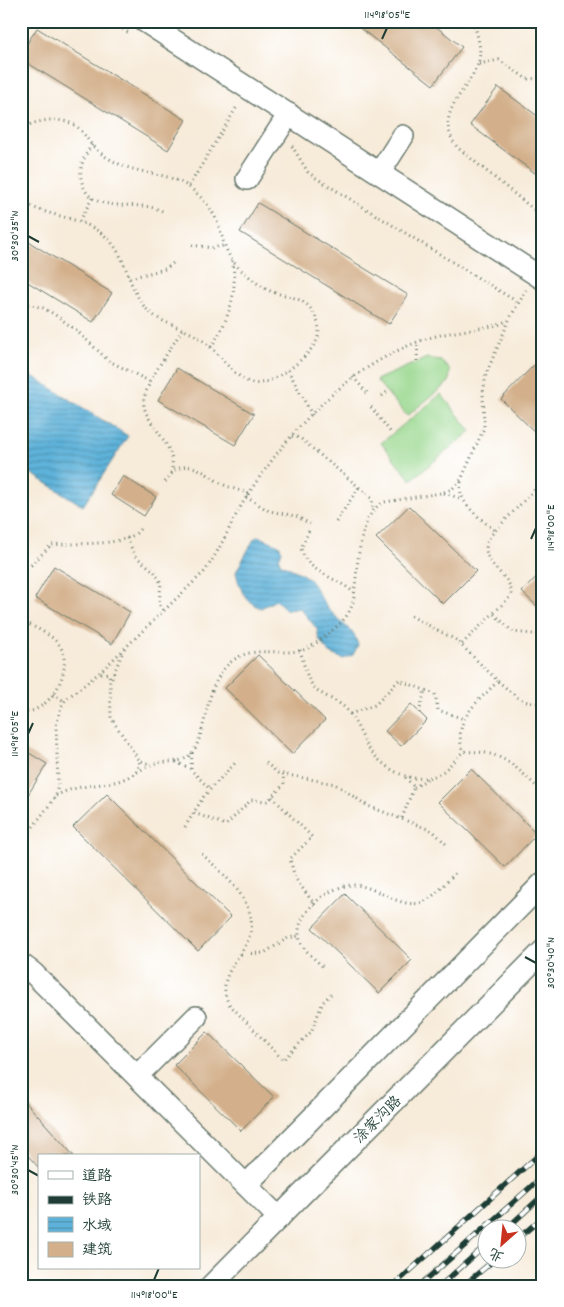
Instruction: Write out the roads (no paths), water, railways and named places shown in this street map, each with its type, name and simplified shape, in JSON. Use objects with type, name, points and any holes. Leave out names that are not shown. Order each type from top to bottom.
[{"type":"street","points":[[139,29],[284,123],[380,172],[543,279]]},
{"type":"street","points":[[247,179],[284,123]]},
{"type":"street","points":[[380,172],[403,136]]},
{"type":"street","points":[[246,1185],[543,883]]},
{"type":"street","name":"涂家沟路","points":[[211,1286],[543,951]]},
{"type":"street","points":[[25,974],[137,1076],[279,1218]]},
{"type":"street","points":[[137,1076],[196,1017]]},
{"type":"water","points":[[21,369],[128,436],[83,506],[21,467]]},
{"type":"water","points":[[258,536],[279,545],[282,551],[279,558],[280,563],[302,574],[311,581],[327,608],[354,634],[358,645],[353,655],[343,659],[330,653],[319,639],[317,629],[300,608],[287,610],[276,600],[261,608],[255,606],[247,598],[241,589],[236,572],[254,539]]},
{"type":"railway","points":[[393,1286],[543,1151]]},
{"type":"railway","points":[[419,1286],[543,1176]]},
{"type":"railway","points":[[516,1220],[543,1195]]},
{"type":"railway","points":[[526,1231],[543,1217]]},
{"type":"railway","points":[[440,1286],[476,1254]]},
{"type":"railway","points":[[463,1286],[482,1270]]}]
